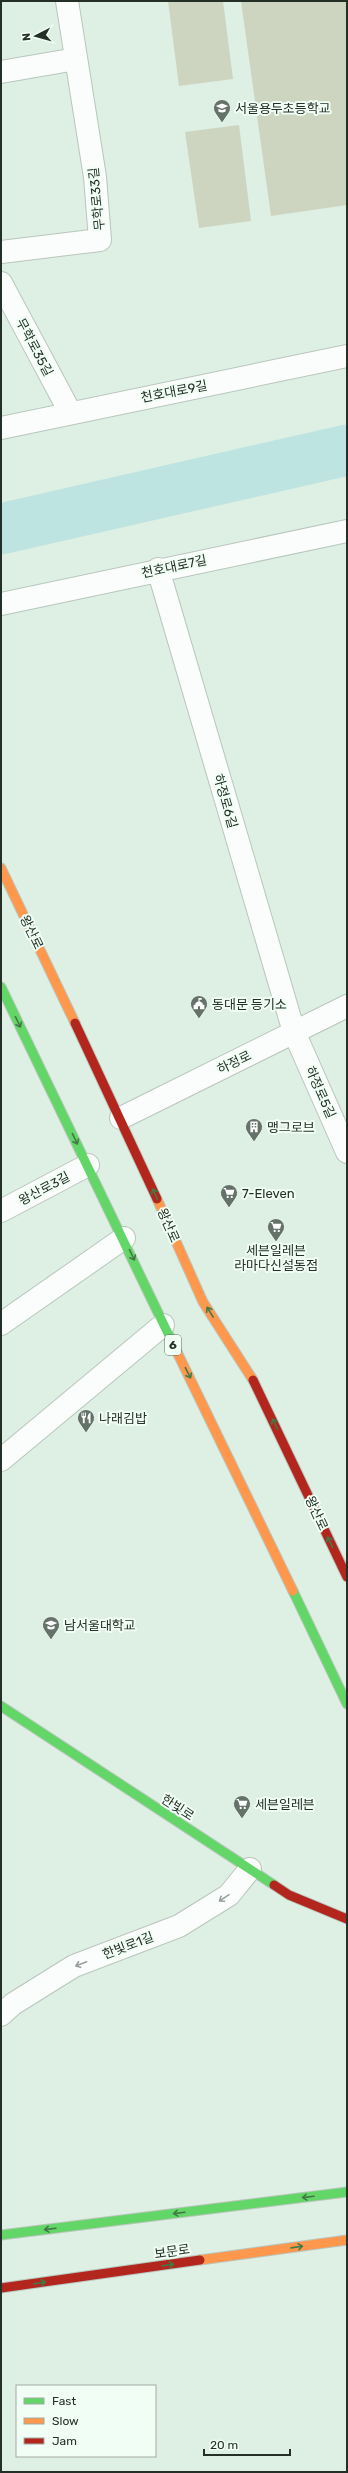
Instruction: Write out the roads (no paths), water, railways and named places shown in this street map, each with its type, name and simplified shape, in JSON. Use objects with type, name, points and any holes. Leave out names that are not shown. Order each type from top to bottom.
[{"type":"main road","name":"왕산로","points":[[1,868],[120,1118],[204,1302],[258,1388],[347,1577]]},
{"type":"main road","name":"6","points":[[1,987],[124,1238],[163,1325],[207,1410],[347,1704]]},
{"type":"main road","name":"한빛로","points":[[1,1706],[289,1895],[347,1919]]},
{"type":"main road","points":[[1,2235],[347,2192]]},
{"type":"main road","name":"보문로","points":[[1,2288],[347,2240]]},
{"type":"street","name":"무학로33길","points":[[1,252],[100,240],[95,177],[67,1]]},
{"type":"street","points":[[1,72],[76,59]]},
{"type":"street","name":"무학로35길","points":[[1,282],[70,412]]},
{"type":"street","name":"천호대로9길","points":[[1,428],[70,412],[347,356]]},
{"type":"street","name":"천호대로7길","points":[[1,604],[158,569],[347,531]]},
{"type":"street","name":"하정로6길","points":[[158,569],[294,1032]]},
{"type":"street","name":"하정로","points":[[120,1118],[347,1006]]},
{"type":"street","name":"하정로5길","points":[[294,1032],[347,1152]]},
{"type":"street","name":"왕산로3길","points":[[1,1211],[88,1165]]},
{"type":"street","points":[[1,1324],[124,1238]]},
{"type":"street","points":[[1,1460],[163,1325]]},
{"type":"street","name":"한빛로1길","points":[[1,2015],[13,2004],[74,1966],[179,1926],[228,1895],[250,1869]]},
{"type":"waterway","points":[[1,529],[347,450]]},
{"type":"place","name":"서울용두초등학교","points":[[222,123]]},
{"type":"place","name":"동대문 등기소","points":[[199,1019]]},
{"type":"place","name":"맹그로브","points":[[254,1142]]},
{"type":"place","name":"7-Eleven","points":[[229,1208]]},
{"type":"place","name":"세븐일레븐 라마다신설동점","points":[[276,1242]]},
{"type":"place","name":"나래김밥","points":[[86,1433]]},
{"type":"place","name":"남서울대학교","points":[[51,1640]]},
{"type":"place","name":"세븐일레븐","points":[[242,1819]]}]
